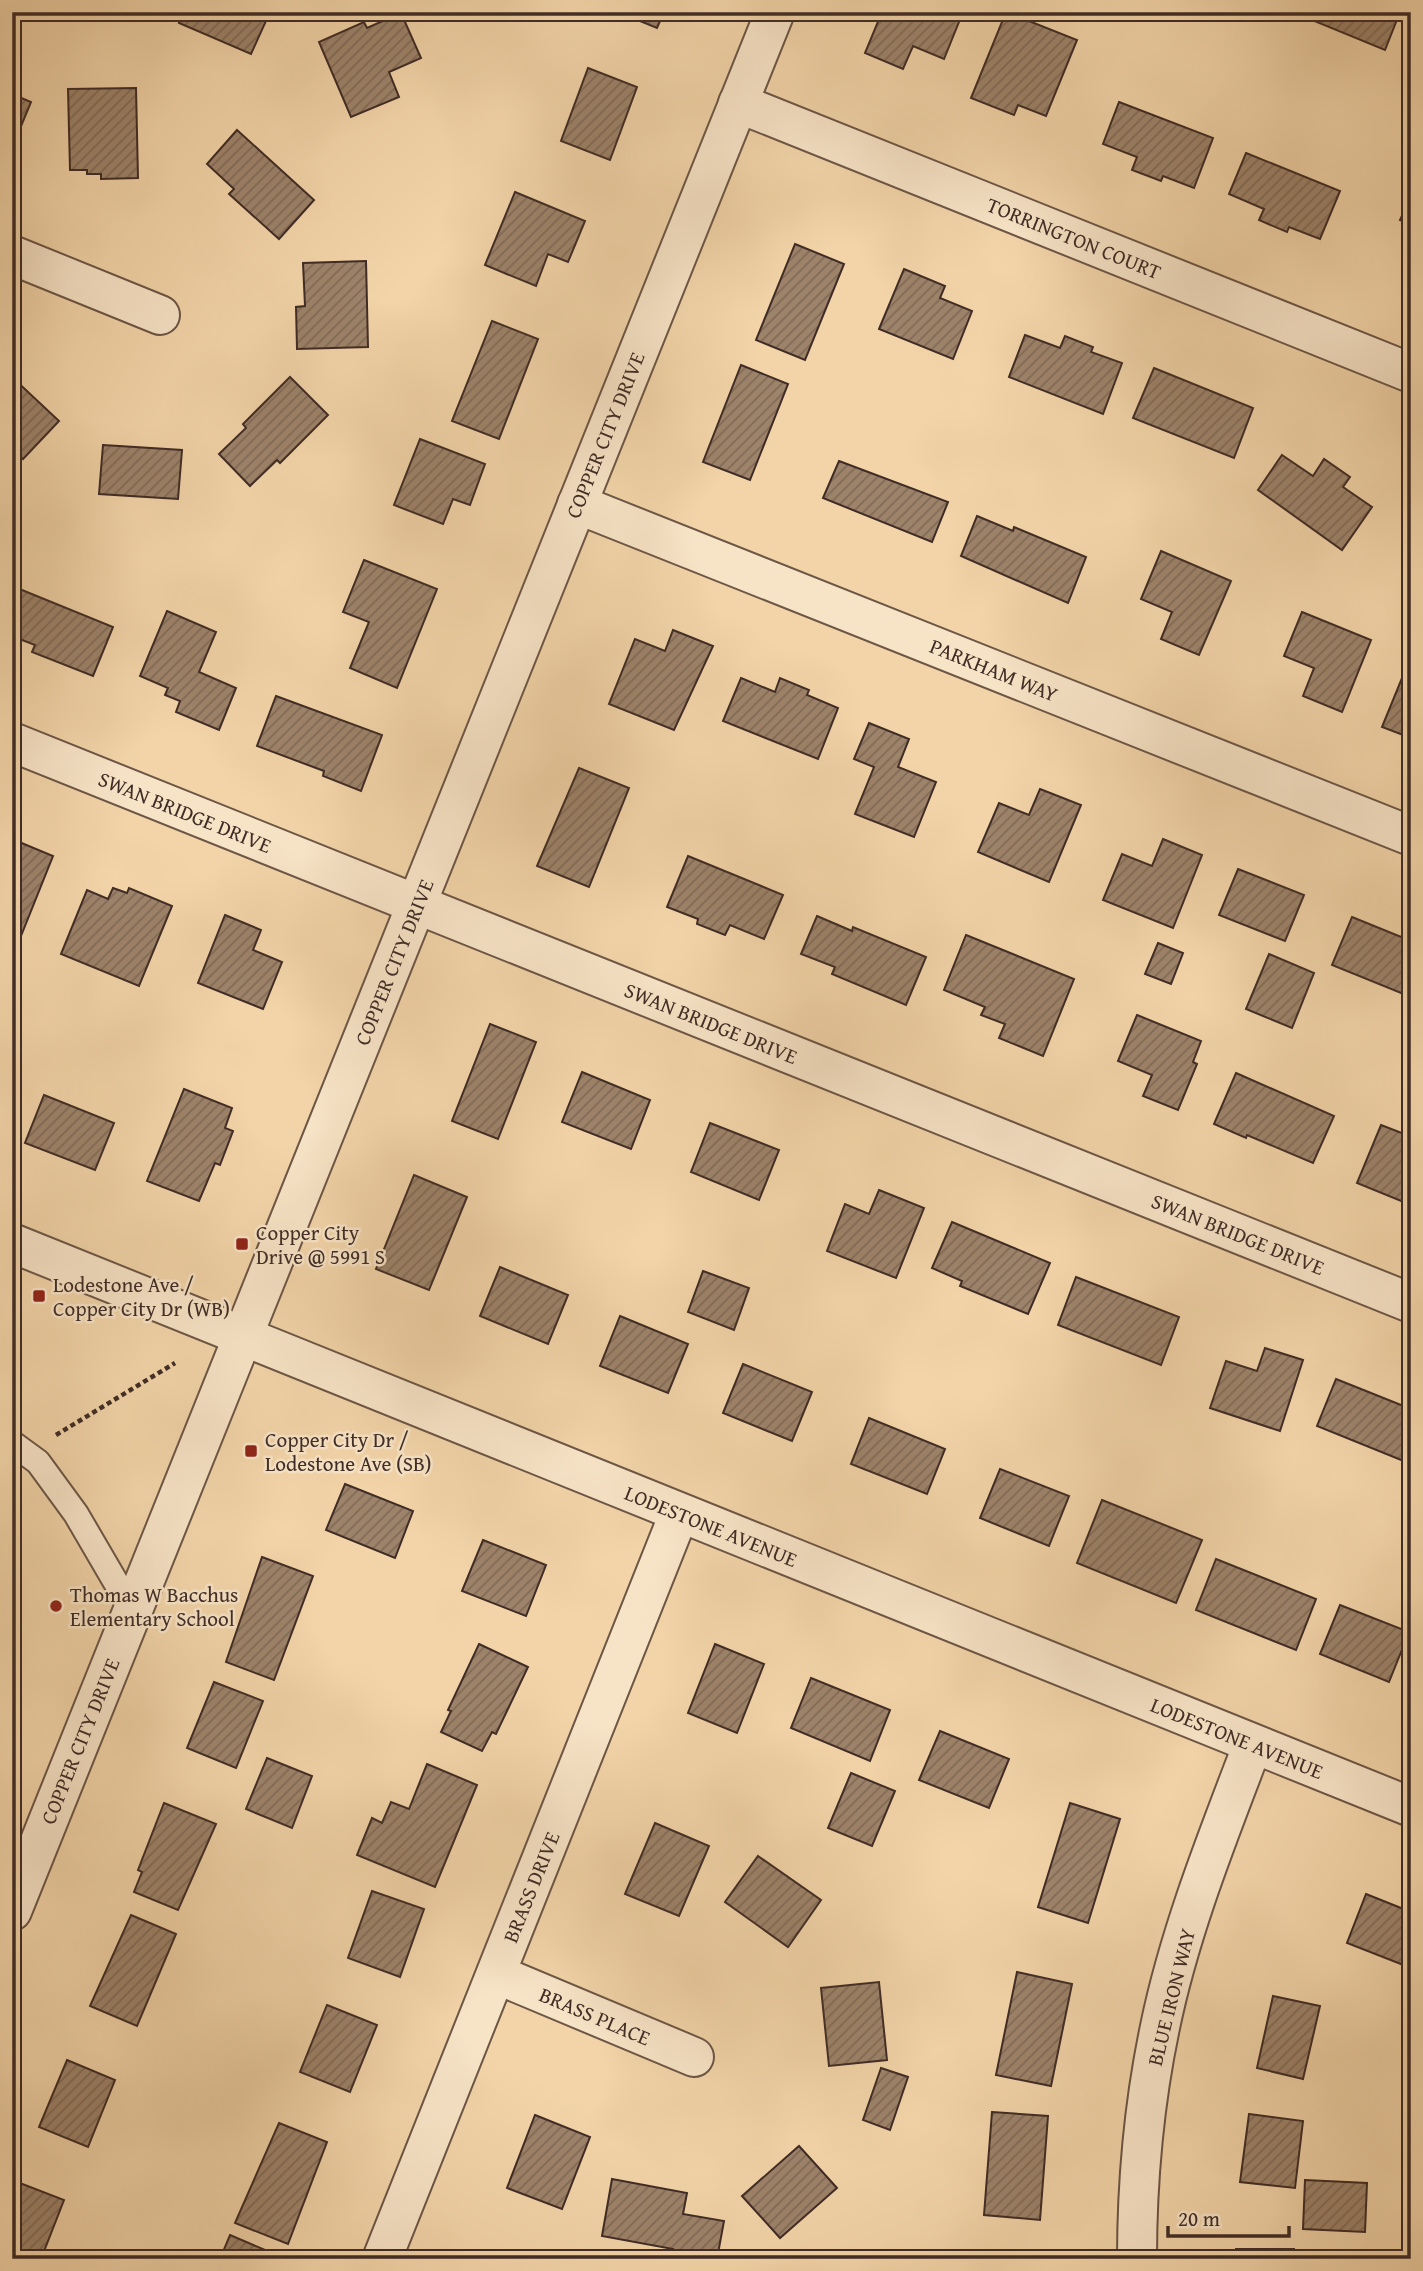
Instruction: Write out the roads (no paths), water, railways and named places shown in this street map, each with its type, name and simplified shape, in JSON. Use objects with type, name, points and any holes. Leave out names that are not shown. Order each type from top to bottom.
[{"type":"street","name":"COPPER CITY DRIVE","points":[[12,1911],[775,12]]},
{"type":"street","name":"TORRINGTON COURT","points":[[738,103],[1411,373]]},
{"type":"street","points":[[12,255],[160,315]]},
{"type":"street","name":"PARKHAM WAY","points":[[577,504],[1411,836]]},
{"type":"street","name":"SWAN BRIDGE DRIVE","points":[[12,742],[1411,1303]]},
{"type":"street","name":"LODESTONE AVENUE","points":[[12,1243],[1411,1807]]},
{"type":"street","name":"BRASS DRIVE","points":[[382,2259],[679,1514]]},
{"type":"street","name":"BLUE IRON WAY","points":[[1137,2259],[1145,2116],[1160,2026],[1184,1937],[1253,1744]]},
{"type":"street","name":"BRASS PLACE","points":[[496,1974],[694,2057]]},
{"type":"lane","points":[[12,1443],[38,1462],[76,1514],[132,1610]]},
{"type":"place","name":"Copper City Drive @ 5991 S","points":[[242,1244]]},
{"type":"place","name":"Lodestone Ave / Copper City Dr (WB)","points":[[39,1296]]},
{"type":"place","name":"Copper City Dr / Lodestone Ave (SB)","points":[[251,1451]]},
{"type":"place","name":"Thomas W Bacchus Elementary School","points":[[56,1606]]}]
